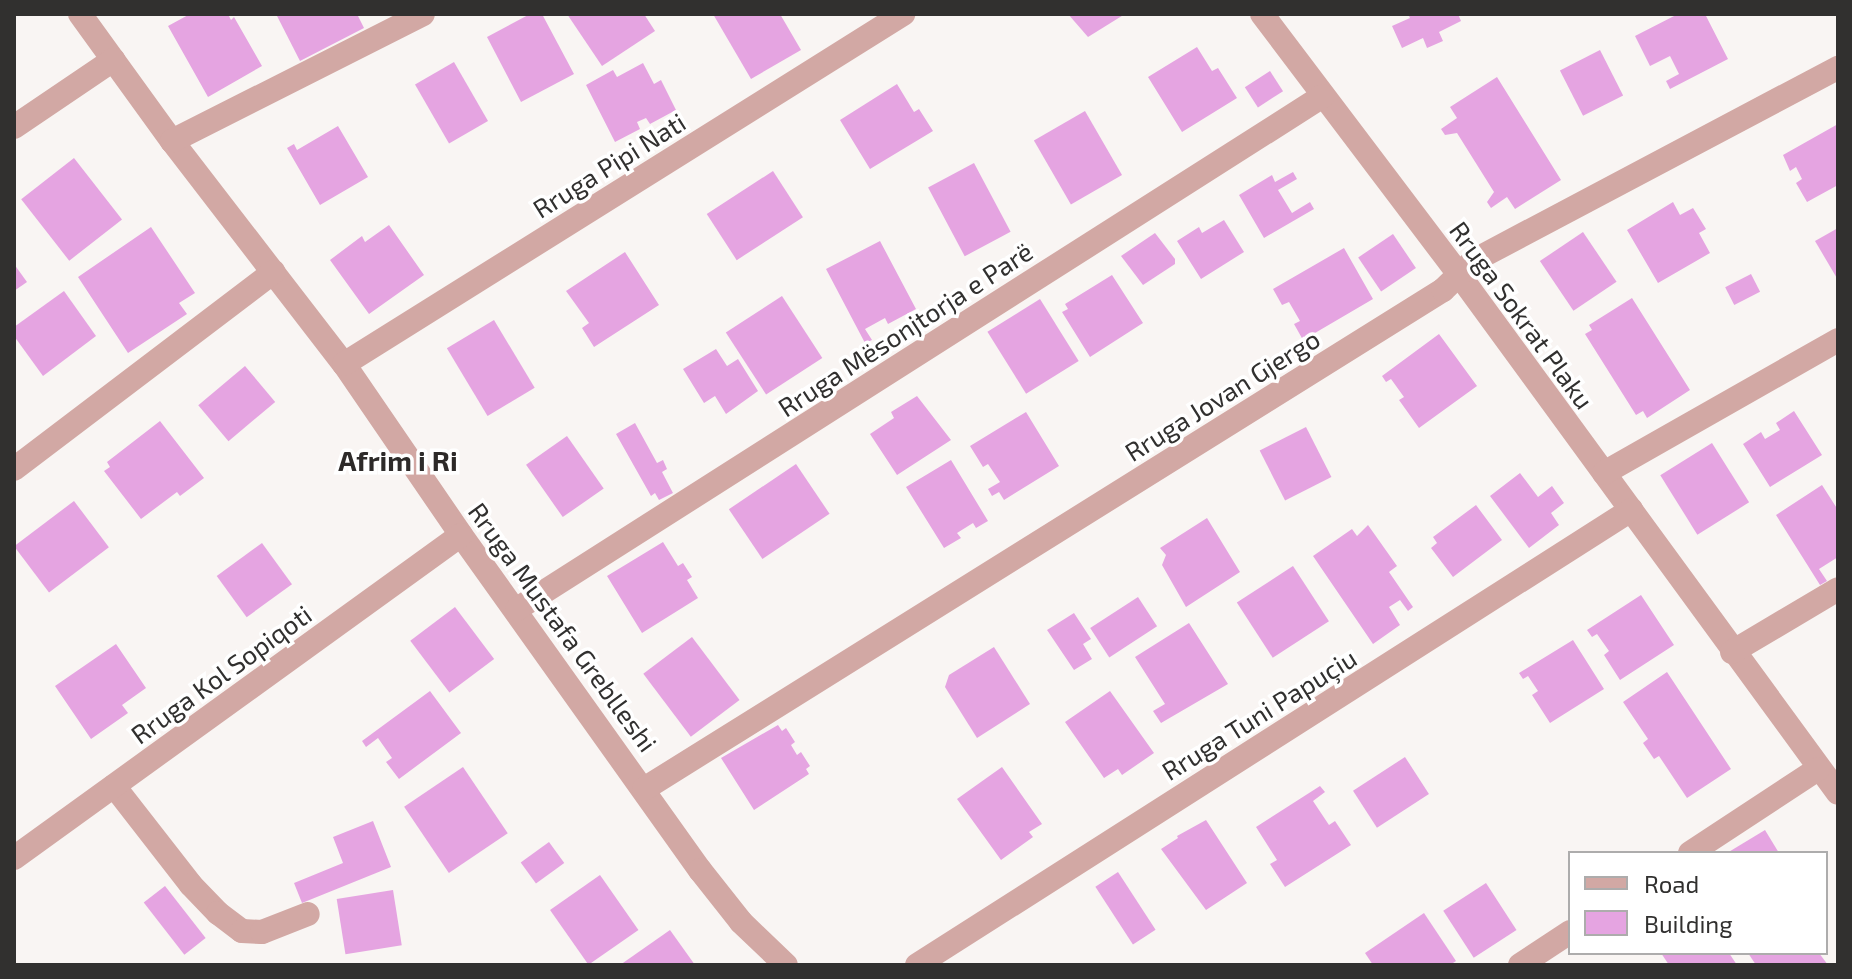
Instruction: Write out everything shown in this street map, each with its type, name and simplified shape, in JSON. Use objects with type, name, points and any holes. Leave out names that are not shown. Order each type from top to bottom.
[{"type":"street","name":"Rruga Mustafa Greblleshi","points":[[80,14],[172,141],[344,364],[461,535],[709,880],[778,963]]},
{"type":"street","points":[[172,141],[423,14]]},
{"type":"street","name":"Rruga Pipi Nati","points":[[344,364],[903,14]]},
{"type":"street","name":"Rruga Sokrat Plaku","points":[[1262,14],[1460,276],[1838,793]]},
{"type":"street","points":[[14,127],[113,60]]},
{"type":"street","name":"Rruga Jovan Gjergo","points":[[644,789],[1416,307],[1460,276],[1473,261],[1838,68]]},
{"type":"street","name":"Rruga Mësonjtorja e Parë","points":[[517,609],[1323,96]]},
{"type":"street","points":[[14,469],[274,272]]},
{"type":"street","points":[[1604,473],[1838,340]]},
{"type":"street","name":"Rruga Tuni Papuçiu","points":[[917,965],[1631,510]]},
{"type":"street","name":"Rruga Kol Sopiqoti","points":[[14,858],[461,535]]},
{"type":"street","points":[[1732,652],[1838,589]]},
{"type":"street","points":[[1693,851],[1818,769]]},
{"type":"street","points":[[114,786],[191,885],[218,913],[242,931],[262,932],[308,914]]},
{"type":"street","points":[[1520,965],[1568,933]]},
{"type":"building","points":[[190,14],[228,14],[231,20],[234,17],[262,66],[208,97],[168,26]]},
{"type":"building","points":[[276,14],[357,14],[364,28],[300,61]]},
{"type":"building","points":[[530,14],[542,14],[574,74],[521,102],[487,37]]},
{"type":"building","points":[[567,14],[644,14],[655,31],[602,66]]},
{"type":"building","points":[[713,14],[780,14],[801,50],[751,79]]},
{"type":"building","points":[[1068,14],[1125,14],[1088,37]]},
{"type":"building","points":[[1408,14],[1458,14],[1461,21],[1439,32],[1443,41],[1427,48],[1423,38],[1402,48],[1392,26],[1410,18]]},
{"type":"building","points":[[1678,14],[1705,14],[1728,59],[1670,89],[1666,81],[1679,74],[1670,56],[1650,66],[1635,36]]},
{"type":"building","points":[[1197,47],[1212,71],[1218,68],[1237,98],[1182,132],[1148,77]]},
{"type":"building","points":[[1600,50],[1623,95],[1583,116],[1560,70]]},
{"type":"building","points":[[454,62],[488,121],[449,143],[415,84]]},
{"type":"building","points":[[643,63],[654,84],[661,80],[676,110],[650,124],[646,118],[637,122],[640,129],[615,142],[586,85],[613,70],[617,77]]},
{"type":"building","points":[[1270,71],[1283,91],[1258,107],[1245,87]]},
{"type":"building","points":[[1497,77],[1561,180],[1515,209],[1507,197],[1491,208],[1487,202],[1494,192],[1457,133],[1445,135],[1441,129],[1457,118],[1450,107]]},
{"type":"building","points":[[897,84],[914,112],[919,109],[933,131],[870,169],[840,120]]},
{"type":"building","points":[[1085,111],[1122,175],[1071,205],[1034,141]]},
{"type":"building","points":[[1838,124],[1838,185],[1807,202],[1796,183],[1802,179],[1796,167],[1790,171],[1783,155]]},
{"type":"building","points":[[338,126],[368,177],[320,205],[287,148],[294,144],[297,150]]},
{"type":"building","points":[[74,158],[122,219],[69,261],[21,199]]},
{"type":"building","points":[[974,163],[1011,232],[965,256],[928,187]]},
{"type":"building","points":[[773,171],[803,217],[737,260],[707,214]]},
{"type":"building","points":[[1293,172],[1297,179],[1278,190],[1292,213],[1310,202],[1314,209],[1264,238],[1239,195],[1272,175],[1275,182]]},
{"type":"building","points":[[1673,202],[1680,215],[1693,208],[1706,229],[1699,233],[1710,253],[1658,283],[1627,230]]},
{"type":"building","points":[[1224,220],[1244,252],[1201,279],[1177,241],[1199,227],[1202,233]]},
{"type":"building","points":[[389,225],[424,275],[369,314],[330,260],[362,236],[365,242]]},
{"type":"building","points":[[151,227],[195,293],[179,303],[187,314],[128,353],[78,277]]},
{"type":"building","points":[[1838,228],[1838,280],[1815,241]]},
{"type":"building","points":[[1583,232],[1617,282],[1573,311],[1540,261]]},
{"type":"building","points":[[1155,233],[1175,259],[1175,264],[1143,285],[1121,256]]},
{"type":"building","points":[[1393,234],[1416,268],[1381,291],[1358,257]]},
{"type":"building","points":[[880,241],[916,309],[888,324],[885,318],[865,329],[872,340],[865,343],[826,269]]},
{"type":"building","points":[[1344,248],[1373,299],[1303,340],[1294,324],[1300,321],[1289,302],[1282,305],[1273,289]]},
{"type":"building","points":[[625,252],[659,305],[594,347],[582,328],[589,323],[566,291]]},
{"type":"building","points":[[14,264],[27,282],[14,291]]},
{"type":"building","points":[[1751,274],[1760,292],[1734,305],[1725,287]]},
{"type":"building","points":[[1112,275],[1143,323],[1090,357],[1062,312],[1068,309],[1065,304]]},
{"type":"building","points":[[64,291],[96,336],[43,376],[14,336],[14,327]]},
{"type":"building","points":[[782,296],[822,358],[766,395],[726,332]]},
{"type":"building","points":[[1632,298],[1690,390],[1647,418],[1643,411],[1636,415],[1585,334],[1592,330],[1589,325]]},
{"type":"building","points":[[1040,299],[1079,361],[1026,394],[987,332]]},
{"type":"building","points":[[494,320],[535,388],[488,416],[447,348]]},
{"type":"building","points":[[1439,334],[1477,386],[1419,428],[1399,400],[1404,397],[1391,379],[1386,382],[1382,376]]},
{"type":"building","points":[[716,349],[727,366],[738,359],[758,391],[726,414],[715,396],[704,403],[683,369]]},
{"type":"building","points":[[245,366],[275,402],[228,441],[198,405]]},
{"type":"building","points":[[917,396],[951,440],[897,475],[870,434],[894,418],[891,412]]},
{"type":"building","points":[[1794,411],[1822,455],[1770,487],[1743,444],[1761,432],[1765,439],[1780,430],[1776,423]]},
{"type":"building","points":[[1026,412],[1059,466],[1004,500],[999,492],[992,496],[988,489],[1000,482],[988,464],[983,467],[970,446]]},
{"type":"building","points":[[160,421],[204,478],[180,496],[177,492],[141,519],[104,471],[110,467],[107,462]]},
{"type":"building","points":[[635,423],[657,463],[663,460],[667,469],[662,472],[673,493],[659,500],[655,493],[651,496],[616,434]]},
{"type":"building","points":[[1306,427],[1331,477],[1285,501],[1260,451]]},
{"type":"building","points":[[567,436],[604,488],[563,517],[526,465]]},
{"type":"building","points":[[1712,443],[1749,502],[1697,535],[1660,475]]},
{"type":"building","points":[[951,460],[988,521],[976,528],[973,523],[957,533],[961,538],[944,548],[906,487]]},
{"type":"building","points":[[796,464],[830,514],[762,559],[729,509]]},
{"type":"building","points":[[1520,473],[1538,497],[1552,486],[1564,503],[1551,513],[1559,525],[1529,548],[1490,496]]},
{"type":"building","points":[[1822,485],[1838,510],[1838,557],[1819,569],[1827,581],[1820,585],[1776,515]]},
{"type":"building","points":[[74,501],[109,547],[49,592],[14,546]]},
{"type":"building","points":[[1476,505],[1502,540],[1453,577],[1431,548],[1437,543],[1433,537]]},
{"type":"building","points":[[1207,518],[1240,572],[1186,607],[1162,565],[1166,555],[1160,548]]},
{"type":"building","points":[[1368,525],[1397,566],[1389,572],[1413,607],[1408,611],[1400,600],[1389,607],[1400,625],[1373,644],[1313,556],[1352,529],[1357,536]]},
{"type":"building","points":[[663,542],[678,566],[683,563],[692,577],[687,580],[698,598],[642,633],[607,576]]},
{"type":"building","points":[[262,543],[292,584],[247,617],[217,576]]},
{"type":"building","points":[[1293,566],[1329,621],[1273,658],[1237,602]]},
{"type":"building","points":[[1641,595],[1674,645],[1620,680],[1604,655],[1609,651],[1597,634],[1592,637],[1587,630]]},
{"type":"building","points":[[1138,597],[1157,626],[1109,657],[1090,628]]},
{"type":"building","points":[[455,607],[494,659],[449,693],[410,641]]},
{"type":"building","points":[[1074,613],[1091,639],[1083,644],[1092,659],[1074,670],[1047,630]]},
{"type":"building","points":[[1189,623],[1228,684],[1161,723],[1153,711],[1165,704],[1135,657]]},
{"type":"building","points":[[692,637],[740,700],[691,737],[643,674]]},
{"type":"building","points":[[1573,640],[1604,689],[1550,723],[1532,695],[1538,691],[1528,676],[1523,679],[1519,673]]},
{"type":"building","points":[[116,644],[146,688],[122,705],[128,713],[91,739],[55,686]]},
{"type":"building","points":[[994,647],[1030,704],[977,738],[945,687],[949,675]]},
{"type":"building","points":[[1667,672],[1731,769],[1687,798],[1659,756],[1654,759],[1643,743],[1648,739],[1623,702]]},
{"type":"building","points":[[430,691],[461,733],[399,779],[386,762],[392,758],[378,738],[366,747],[362,741]]},
{"type":"building","points":[[1110,691],[1154,753],[1122,775],[1118,769],[1104,778],[1065,722]]},
{"type":"building","points":[[778,725],[782,731],[786,728],[795,742],[791,745],[797,755],[801,752],[810,766],[806,769],[809,774],[754,810],[721,758]]},
{"type":"building","points":[[1405,757],[1429,794],[1377,828],[1353,791]]},
{"type":"building","points":[[463,767],[508,833],[449,873],[404,807]]},
{"type":"building","points":[[1002,767],[1042,824],[1029,832],[1033,837],[1001,860],[957,799]]},
{"type":"building","points":[[1320,786],[1325,792],[1313,801],[1329,825],[1335,821],[1351,845],[1285,887],[1270,864],[1277,860],[1256,827]]},
{"type":"building","points":[[1206,820],[1247,883],[1206,910],[1161,849]]},
{"type":"building","points":[[373,821],[391,867],[302,903],[294,883],[343,863],[333,837]]},
{"type":"building","points":[[1765,830],[1778,851],[1730,851]]},
{"type":"building","points":[[549,842],[564,863],[536,884],[521,863]]},
{"type":"building","points":[[1118,872],[1156,930],[1133,945],[1095,887]]},
{"type":"building","points":[[600,875],[638,930],[588,965],[550,910]]},
{"type":"building","points":[[1486,883],[1516,930],[1474,958],[1443,911]]},
{"type":"building","points":[[165,886],[206,938],[184,955],[144,903]]},
{"type":"building","points":[[393,890],[402,945],[345,954],[337,899]]},
{"type":"building","points":[[1424,913],[1456,961],[1450,965],[1373,965],[1365,953]]},
{"type":"building","points":[[670,930],[695,965],[620,965]]},
{"type":"building","points":[[1662,955],[1730,955],[1737,965],[1669,965]]},
{"type":"building","points":[[1749,955],[1820,955],[1828,965],[1756,965]]},
{"type":"district","name":"Afrim i Ri","points":[[398,460]]}]
